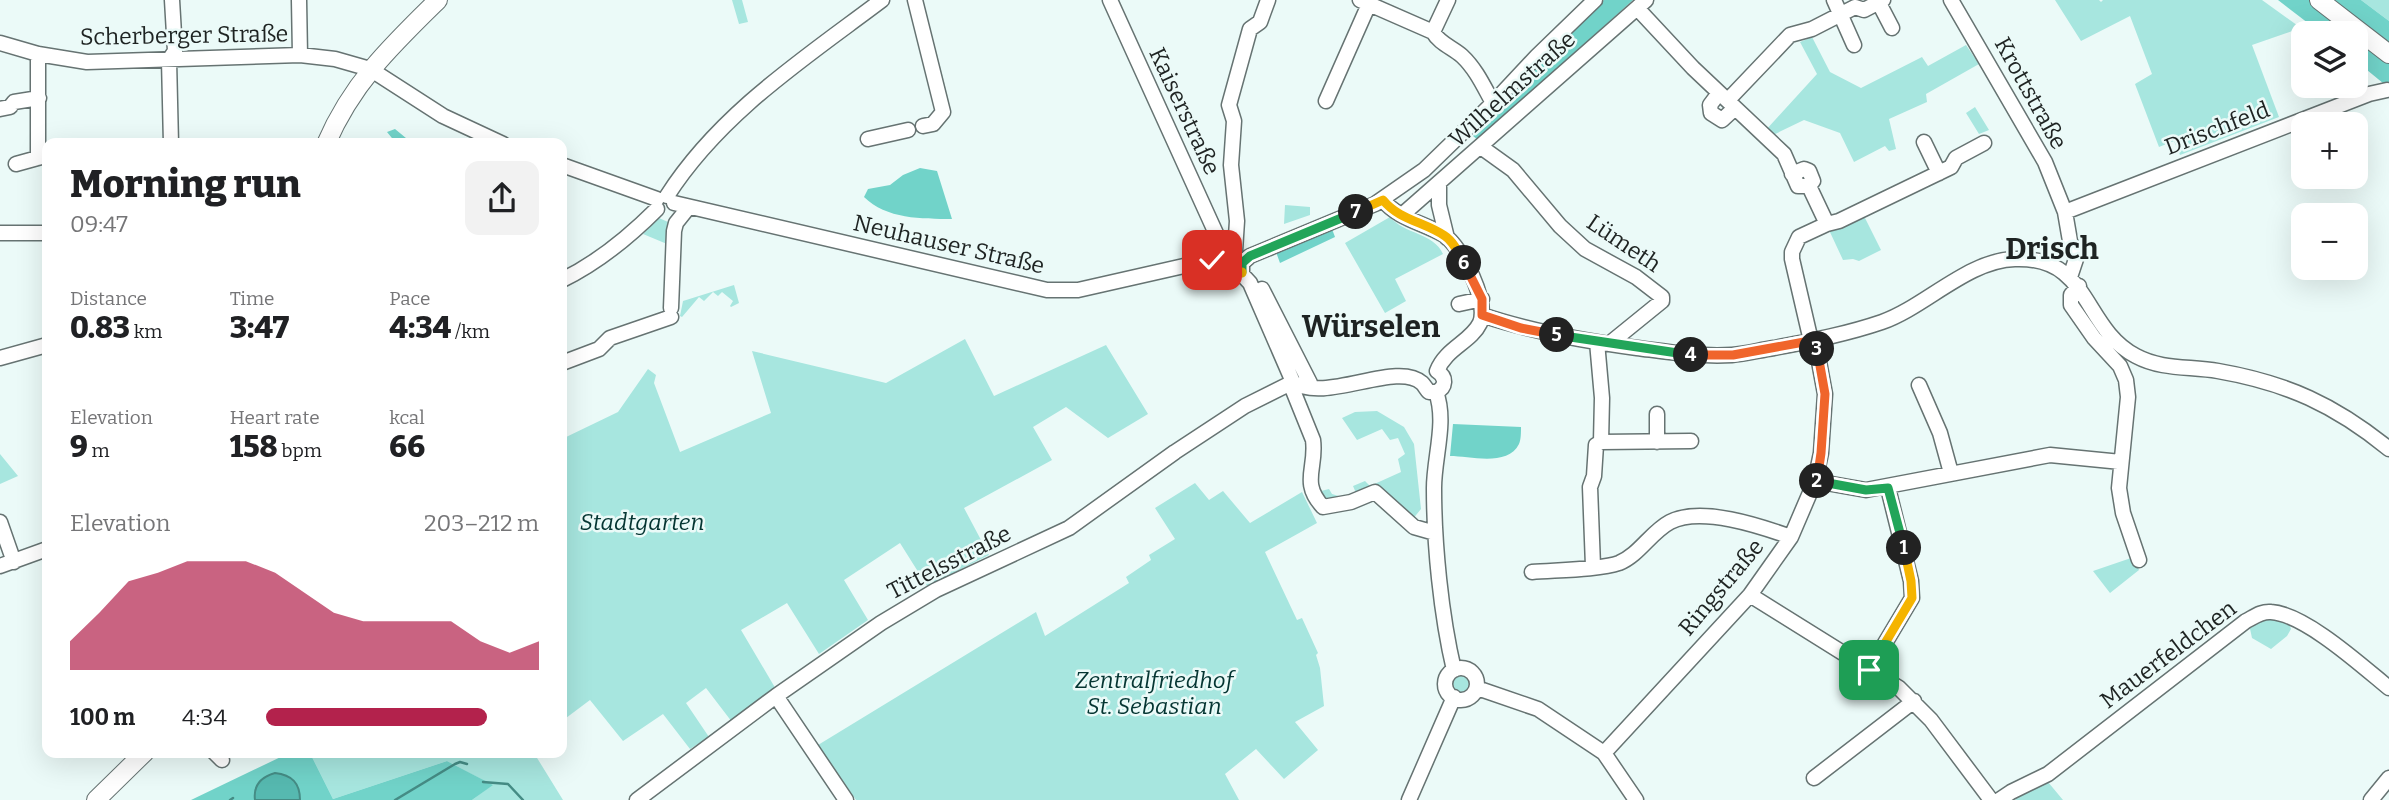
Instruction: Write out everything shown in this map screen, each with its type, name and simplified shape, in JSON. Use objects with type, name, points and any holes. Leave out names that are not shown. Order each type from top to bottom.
[{"type":"main road","points":[[329,138],[342,110],[370,69],[438,0]]},
{"type":"main road","points":[[2319,0],[2389,54]]},
{"type":"main road","points":[[96,800],[139,758]]},
{"type":"street","points":[[171,138],[169,60],[175,51],[172,0]]},
{"type":"street","points":[[299,0],[300,55]]},
{"type":"street","points":[[567,278],[579,272],[670,207],[724,125],[751,100],[882,0]]},
{"type":"street","points":[[868,138],[933,124],[943,112],[915,0]]},
{"type":"street","name":"Kaiserstraße","points":[[1110,0],[1219,240]]},
{"type":"street","points":[[1235,251],[1237,221],[1231,165],[1234,121],[1228,105],[1250,29],[1260,22],[1268,0]]},
{"type":"street","points":[[1433,32],[1448,0]]},
{"type":"street","points":[[1435,533],[1414,527],[1375,492],[1351,502],[1322,507],[1309,481],[1314,449],[1299,384],[1246,278],[1242,263],[1250,256],[1383,200],[1424,170],[1595,0]]},
{"type":"street","points":[[1834,0],[1854,45]]},
{"type":"street","name":"Krottstraße","points":[[1951,0],[2045,162],[2065,212],[2076,259],[2071,305],[2094,338],[2120,366],[2126,380],[2128,397],[2121,462]]},
{"type":"street","points":[[1326,101],[1364,2],[1433,32],[1436,38],[1461,55],[1475,70],[1493,103]]},
{"type":"street","points":[[1727,100],[1787,37],[1799,31],[1812,29],[1855,8],[1864,10],[1881,2],[1892,28]]},
{"type":"street","points":[[1641,4],[1693,68],[1784,154],[1793,174],[1804,169],[1810,171],[1813,181],[1809,186],[1827,224]]},
{"type":"street","name":"Wilhelmstraße","points":[[1402,215],[1641,4]]},
{"type":"street","name":"Scherberger Straße","points":[[0,43],[38,54],[87,62],[300,55],[335,59],[370,69]]},
{"type":"street","points":[[38,54],[42,145]]},
{"type":"street","points":[[370,69],[443,116],[490,138]]},
{"type":"street","name":"Drischfeld","points":[[2065,212],[2369,94],[2387,90]]},
{"type":"street","points":[[0,109],[10,107],[14,102],[38,98]]},
{"type":"street","points":[[1924,142],[1939,173]]},
{"type":"street","name":"Ringstraße","points":[[1604,753],[1750,595],[1791,537],[1815,481],[1821,453],[1825,394],[1791,255],[1799,237],[1839,221],[1951,167],[1955,159],[1984,143]]},
{"type":"street","name":"Lümeth","points":[[1481,147],[1513,170],[1560,226],[1585,249],[1636,276],[1662,297],[1662,301],[1603,343]]},
{"type":"street","points":[[16,164],[42,157]]},
{"type":"street","name":"Neuhauser Straße","points":[[567,167],[670,207],[1047,290],[1078,290],[1215,259]]},
{"type":"street","points":[[1437,371],[1446,354],[1476,329],[1481,319],[1482,299],[1467,267],[1447,238],[1439,205],[1439,184]]},
{"type":"street","points":[[1383,200],[1402,215],[1447,238]]},
{"type":"street","points":[[567,361],[599,349],[610,338],[671,313],[670,207]]},
{"type":"street","points":[[0,233],[42,233]]},
{"type":"street","points":[[1219,240],[1235,251],[1250,256]]},
{"type":"street","points":[[1219,240],[1220,251],[1215,259],[1230,265],[1246,278]]},
{"type":"street","points":[[1481,319],[1603,343],[1693,355],[1733,355],[1813,340],[1884,321],[1996,262],[2010,259],[2036,260],[2075,281],[2103,328],[2112,339],[2134,355],[2157,365],[2218,371],[2300,392],[2361,426],[2389,449]]},
{"type":"street","points":[[1459,304],[1482,299]]},
{"type":"street","points":[[1593,566],[1590,487],[1594,476],[1595,450],[1601,442],[1603,343]]},
{"type":"street","points":[[0,358],[42,346]]},
{"type":"street","points":[[1299,384],[1326,389],[1360,381],[1400,377],[1423,383],[1429,391],[1436,392],[1442,389],[1445,382],[1437,371]]},
{"type":"street","points":[[1423,383],[1427,373],[1437,371]]},
{"type":"street","name":"Tittelsstraße","points":[[637,800],[776,696],[881,623],[936,590],[1069,528],[1245,405],[1299,384]]},
{"type":"street","points":[[1919,385],[1940,433],[1951,474]]},
{"type":"street","points":[[1436,392],[1440,410],[1434,486],[1435,533],[1454,670]]},
{"type":"street","points":[[1657,414],[1657,442]]},
{"type":"street","points":[[1601,442],[1690,441]]},
{"type":"street","points":[[1815,481],[1866,490],[1888,488],[2050,455],[2121,462],[2119,488],[2123,513],[2139,560]]},
{"type":"street","points":[[1869,670],[1912,598],[1909,569],[1888,488]]},
{"type":"street","points":[[1532,572],[1617,563],[1625,560],[1669,522],[1687,517],[1728,518],[1791,537]]},
{"type":"street","points":[[0,522],[7,564],[42,552]]},
{"type":"street","points":[[1750,595],[1899,688],[1931,720],[1991,800]]},
{"type":"street","name":"Mauerfeldchen","points":[[1999,800],[2048,774],[2246,621],[2266,612],[2274,612],[2308,626],[2389,688]]},
{"type":"street","points":[[1464,668],[1473,673],[1477,688],[1467,698],[1454,697],[1447,690],[1446,681],[1454,670],[1464,668]]},
{"type":"street","points":[[1477,688],[1538,709],[1604,753],[1636,800]]},
{"type":"street","points":[[776,696],[846,800]]},
{"type":"street","points":[[1409,800],[1454,697]]},
{"type":"street","points":[[1814,778],[1914,701]]},
{"type":"street","points":[[2371,800],[2389,778]]},
{"type":"green space","points":[[732,0],[742,0],[748,22],[739,24]]},
{"type":"green space","points":[[2055,0],[2262,0],[2291,21],[2291,31],[2252,45],[2279,117],[2180,155],[2174,141],[2159,147],[2135,84],[2152,74],[2130,16],[2081,41]]},
{"type":"green space","points":[[2361,0],[2389,0],[2389,21]]},
{"type":"green space","points":[[1812,37],[1830,72],[1861,88],[1922,57],[1928,66],[1966,45],[1979,64],[1926,94],[1927,102],[1889,119],[1896,149],[1889,151],[1885,146],[1854,162],[1840,133],[1804,120],[1771,136],[1765,131],[1817,74],[1800,42]]},
{"type":"green space","points":[[1975,107],[1989,130],[1979,134],[1966,113]]},
{"type":"green space","points":[[1285,205],[1310,207],[1310,215],[1284,224]]},
{"type":"green space","points":[[1863,214],[1881,250],[1859,261],[1843,260],[1829,230]]},
{"type":"green space","points":[[1390,217],[1396,223],[1433,242],[1443,254],[1395,279],[1406,301],[1385,313],[1345,243]]},
{"type":"green space","points":[[659,218],[668,222],[667,244],[643,234]]},
{"type":"green space","points":[[734,285],[739,303],[731,307],[733,301],[722,292],[718,296],[713,292],[704,301],[699,297],[682,317],[680,316],[683,301]]},
{"type":"green space","name":"Stadtgarten","points":[[965,339],[994,396],[1106,345],[1148,414],[1108,438],[1066,407],[1033,427],[1052,460],[964,508],[989,555],[927,586],[900,543],[844,580],[868,620],[819,654],[787,603],[741,630],[777,691],[732,722],[706,688],[686,703],[709,737],[690,749],[663,714],[623,741],[590,700],[567,717],[567,437],[618,412],[648,369],[656,375],[654,383],[680,452],[771,413],[752,351],[886,383]]},
{"type":"green space","points":[[1377,411],[1404,427],[1414,444],[1421,509],[1412,520],[1381,492],[1334,502],[1321,498],[1315,484],[1318,484],[1321,491],[1329,489],[1332,494],[1345,498],[1356,493],[1353,486],[1365,481],[1370,486],[1401,472],[1398,459],[1405,454],[1398,438],[1390,440],[1382,429],[1357,440],[1342,418],[1355,412]]},
{"type":"green space","points":[[0,454],[18,476],[0,484]]},
{"type":"green space","name":"Zentralfriedhof St. Sebastian","points":[[1195,483],[1209,500],[1223,491],[1250,523],[1302,492],[1317,523],[1265,552],[1297,620],[1302,618],[1318,653],[1316,655],[1324,706],[1295,722],[1318,750],[1284,779],[1256,749],[1225,774],[1239,800],[856,800],[818,745],[1036,612],[1045,636],[1129,583],[1126,577],[1151,560],[1149,555],[1175,539],[1155,508]]},
{"type":"green space","points":[[2134,557],[2139,570],[2110,593],[2093,571]]},
{"type":"green space","points":[[2261,617],[2288,621],[2291,629],[2287,636],[2271,649],[2252,638],[2249,624]]},
{"type":"green space","points":[[1461,676],[1467,678],[1467,690],[1461,692],[1455,690],[1453,684],[1455,678]]},
{"type":"green space","points":[[312,758],[537,758],[563,800],[472,800],[492,785],[447,761],[333,799]]},
{"type":"green space","points":[[2048,782],[2063,800],[2015,800],[2019,795]]},
{"type":"shaded area","points":[[1604,0],[1633,0],[1478,140],[1473,136],[1484,127],[1480,122],[1539,58]]},
{"type":"shaded area","points":[[2278,0],[2361,0],[2389,21],[2389,88],[2368,71],[2368,21],[2305,21]]},
{"type":"shaded area","points":[[395,129],[406,138],[392,138],[387,132]]},
{"type":"shaded area","points":[[920,168],[937,171],[952,219],[894,214],[864,197],[868,189],[890,185],[903,175]]},
{"type":"shaded area","points":[[1332,229],[1335,237],[1280,263],[1276,252]]},
{"type":"shaded area","points":[[1453,424],[1521,427],[1520,442],[1514,451],[1498,458],[1450,456]]},
{"type":"shaded area","points":[[279,758],[312,758],[333,799],[447,761],[493,785],[472,800],[191,800]]},
{"type":"shaded area","points":[[275,773],[294,781],[300,800],[255,800],[255,790],[259,782]]},
{"type":"waterway","points":[[395,800],[455,764],[467,764]]},
{"type":"waterway","points":[[483,782],[508,784],[523,800]]},
{"type":"district","name":"Drisch","points":[[2052,249]]},
{"type":"district","name":"Würselen","points":[[1371,327]]},
{"type":"route","points":[[1212,260],[1230,265],[1242,273],[1242,263],[1250,256],[1383,200],[1402,215],[1447,238],[1459,253],[1478,289],[1482,299],[1482,315],[1495,320],[1521,328],[1591,341],[1693,355],[1733,355],[1815,340],[1825,394],[1821,453],[1815,481],[1866,490],[1888,488],[1911,581],[1912,598],[1904,615],[1869,670]]}]
